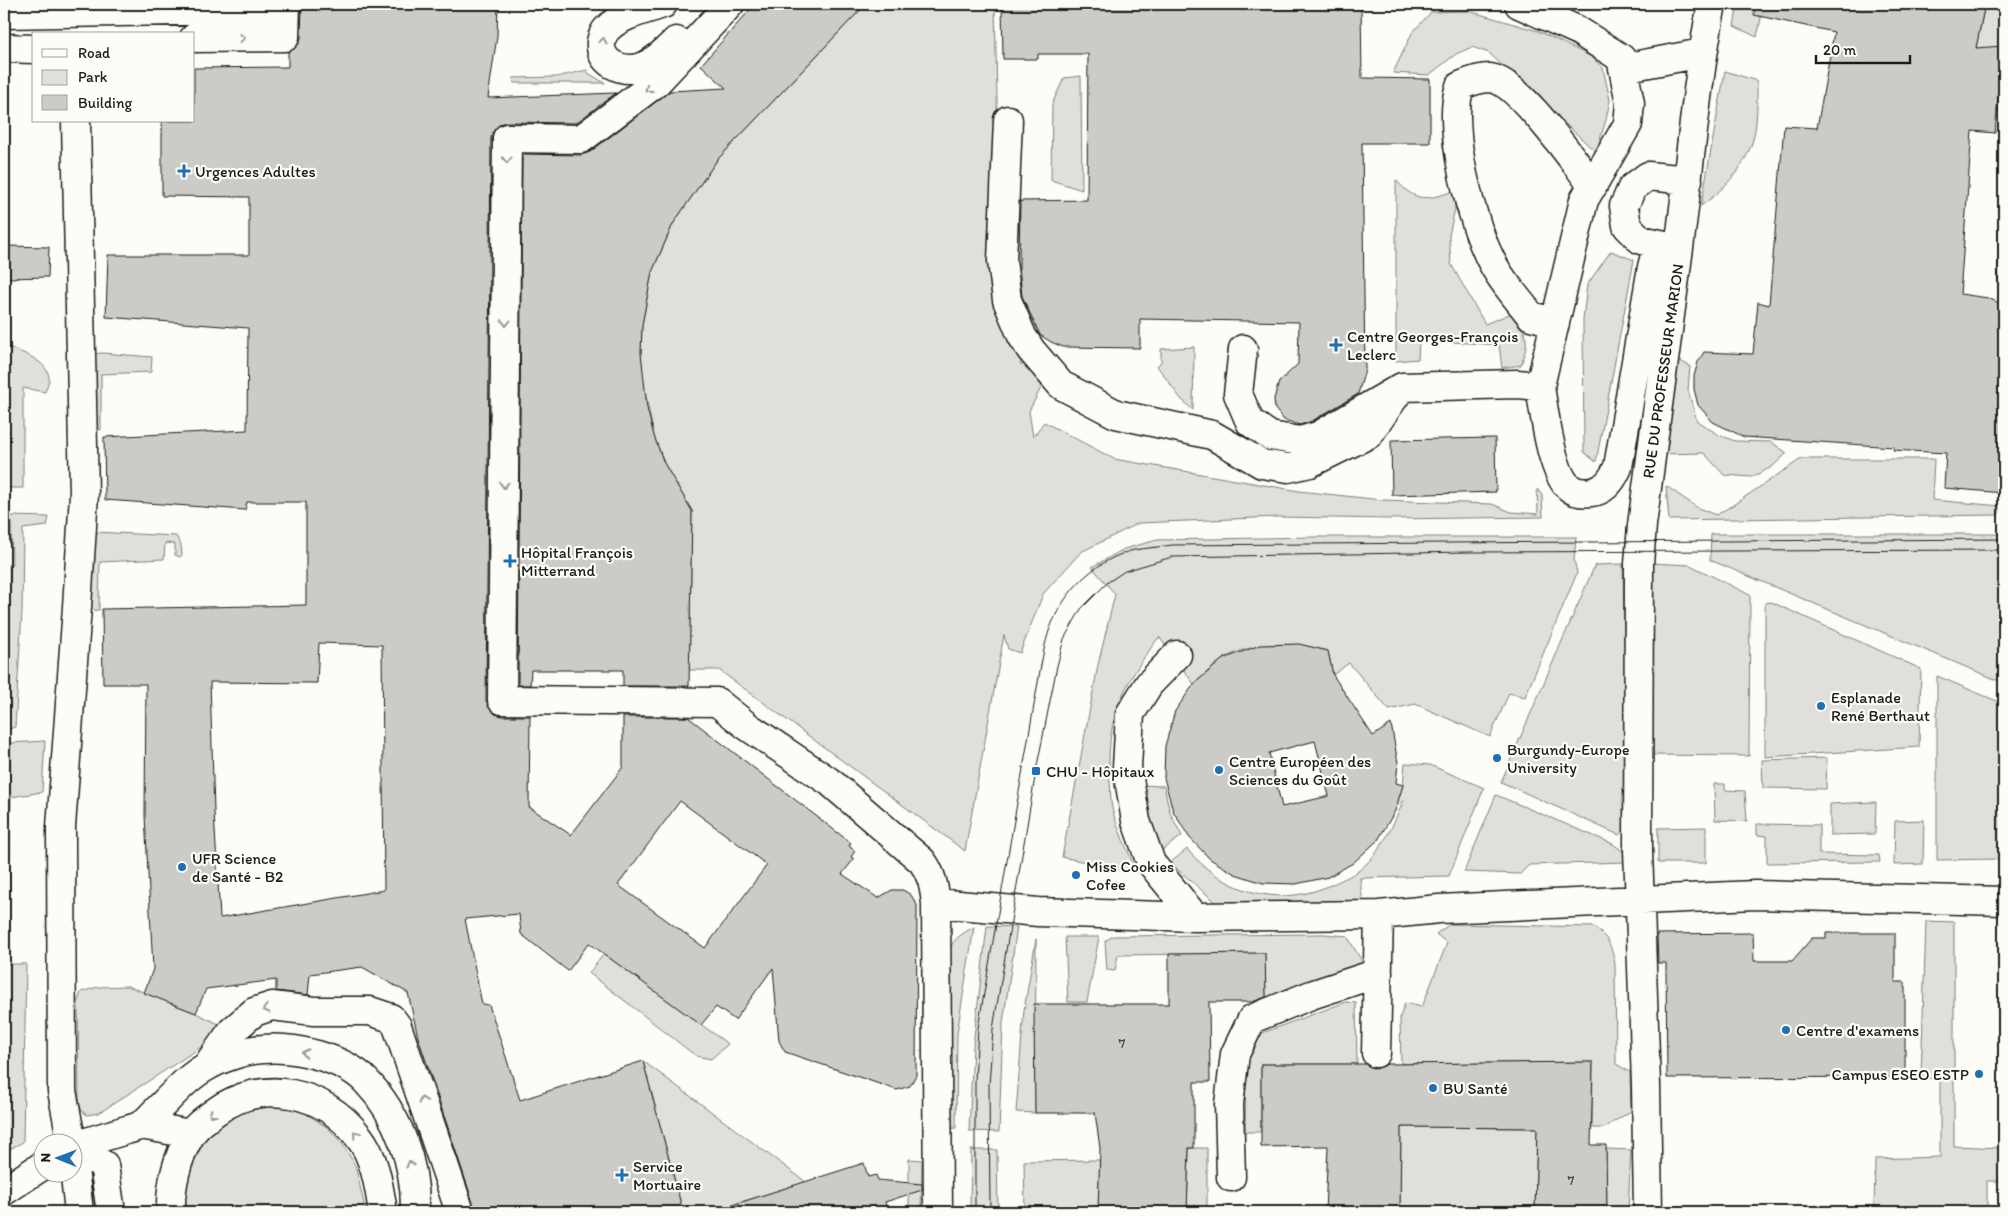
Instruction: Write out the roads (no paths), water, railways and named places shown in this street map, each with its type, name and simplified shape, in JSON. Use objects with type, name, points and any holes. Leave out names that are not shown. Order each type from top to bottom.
[{"type":"street","points":[[663,4],[621,19],[606,29],[602,36],[601,48],[603,56],[609,63],[619,68],[630,69],[640,68],[650,63],[665,53],[712,4]]},
{"type":"street","points":[[730,4],[657,82],[581,139],[507,138],[502,700],[717,702],[747,726],[830,782],[922,861],[929,870],[934,883],[936,903],[938,1212]]},
{"type":"street","points":[[1519,4],[1577,30],[1621,58],[1630,103],[1628,124],[1584,200],[1540,386],[1551,449],[1562,479],[1570,489],[1582,493],[1594,492],[1604,488],[1614,479],[1618,467],[1652,267],[1669,246]]},
{"type":"street","name":"RUE DU PROFESSEUR MARION","points":[[1648,1212],[1638,849],[1639,564],[1669,246],[1688,180],[1702,53],[1712,4]]},
{"type":"street","points":[[4,14],[73,16],[286,7],[285,37],[195,38]]},
{"type":"street","points":[[4,48],[32,49]]},
{"type":"street","points":[[1623,68],[1702,53]]},
{"type":"street","points":[[1554,322],[1531,316],[1494,264],[1482,241],[1470,198],[1456,132],[1457,96],[1460,86],[1490,78],[1506,84],[1526,101],[1593,186]]},
{"type":"street","points":[[1008,120],[1002,261],[1007,300],[1022,336],[1031,350],[1061,385],[1116,414],[1212,436],[1262,464],[1288,468],[1310,464],[1369,434],[1402,387]]},
{"type":"street","points":[[70,1134],[62,1091],[61,827],[84,494],[76,122]]},
{"type":"street","name":"RUE DU PROFESSEUR MARION","points":[[1669,246],[1641,240],[1627,226],[1624,206],[1632,188],[1648,176],[1688,180]]},
{"type":"street","points":[[1243,349],[1238,394],[1250,422],[1270,436],[1300,441],[1318,436],[1402,387],[1517,384],[1540,386]]},
{"type":"street","points":[[1177,655],[1149,684],[1130,714],[1127,767],[1136,821],[1151,862],[1195,917]]},
{"type":"street","points":[[936,903],[1038,912],[1195,917],[1379,915],[1439,910],[1755,895],[2004,901]]},
{"type":"street","points":[[1376,1053],[1379,915]]},
{"type":"street","points":[[1232,1177],[1229,1104],[1235,1054],[1252,1019],[1312,995],[1378,973]]},
{"type":"street","points":[[206,1067],[232,1030],[254,1012],[272,1006],[314,1011],[370,1010],[391,1018],[397,1026],[460,1212]]},
{"type":"street","points":[[82,1144],[142,1125],[190,1078],[206,1067],[224,1059],[262,1049],[282,1049],[323,1058],[345,1066],[365,1079],[381,1098],[402,1139],[413,1175],[415,1212]]},
{"type":"street","points":[[171,1212],[173,1182],[190,1134],[204,1120],[236,1100],[275,1092],[312,1098],[326,1106],[360,1138],[370,1156],[383,1212]]},
{"type":"street","points":[[142,1125],[190,1134]]},
{"type":"street","points":[[82,1153],[104,1165],[111,1212]]},
{"type":"street","points":[[4,1191],[32,1173]]},
{"type":"street","points":[[76,1184],[79,1212]]},
{"type":"tram line","points":[[975,1212],[975,1081],[978,1028],[1042,659],[1050,629],[1061,605],[1077,584],[1098,567],[1121,554],[1134,550],[1172,545],[2004,539]]},
{"type":"tram line","points":[[990,1212],[989,1085],[993,1029],[1036,771],[1064,639],[1081,609],[1108,582],[1125,571],[1172,557],[1469,552],[2004,550]]},
{"type":"place","name":"Urgences Adultes","points":[[184,171]]},
{"type":"place","name":"Centre Georges-François Leclerc","points":[[1336,345]]},
{"type":"place","name":"Hôpital François Mitterrand","points":[[510,561]]},
{"type":"place","name":"Esplanade René Berthaut","points":[[1821,706]]},
{"type":"place","name":"Burgundy-Europe University","points":[[1497,758]]},
{"type":"place","name":"Centre Européen des Sciences du Goût","points":[[1219,770]]},
{"type":"place","name":"CHU - Hôpitaux","points":[[1036,771]]},
{"type":"place","name":"UFR Science de Santé - B2","points":[[182,867]]},
{"type":"place","name":"Miss Cookies Cofee","points":[[1076,875]]},
{"type":"place","name":"Centre d'examens","points":[[1786,1030]]},
{"type":"place","name":"Campus ESEO ESTP","points":[[1979,1074]]},
{"type":"place","name":"BU Santé","points":[[1433,1088]]},
{"type":"place","name":"Service Mortuaire","points":[[622,1175]]}]
